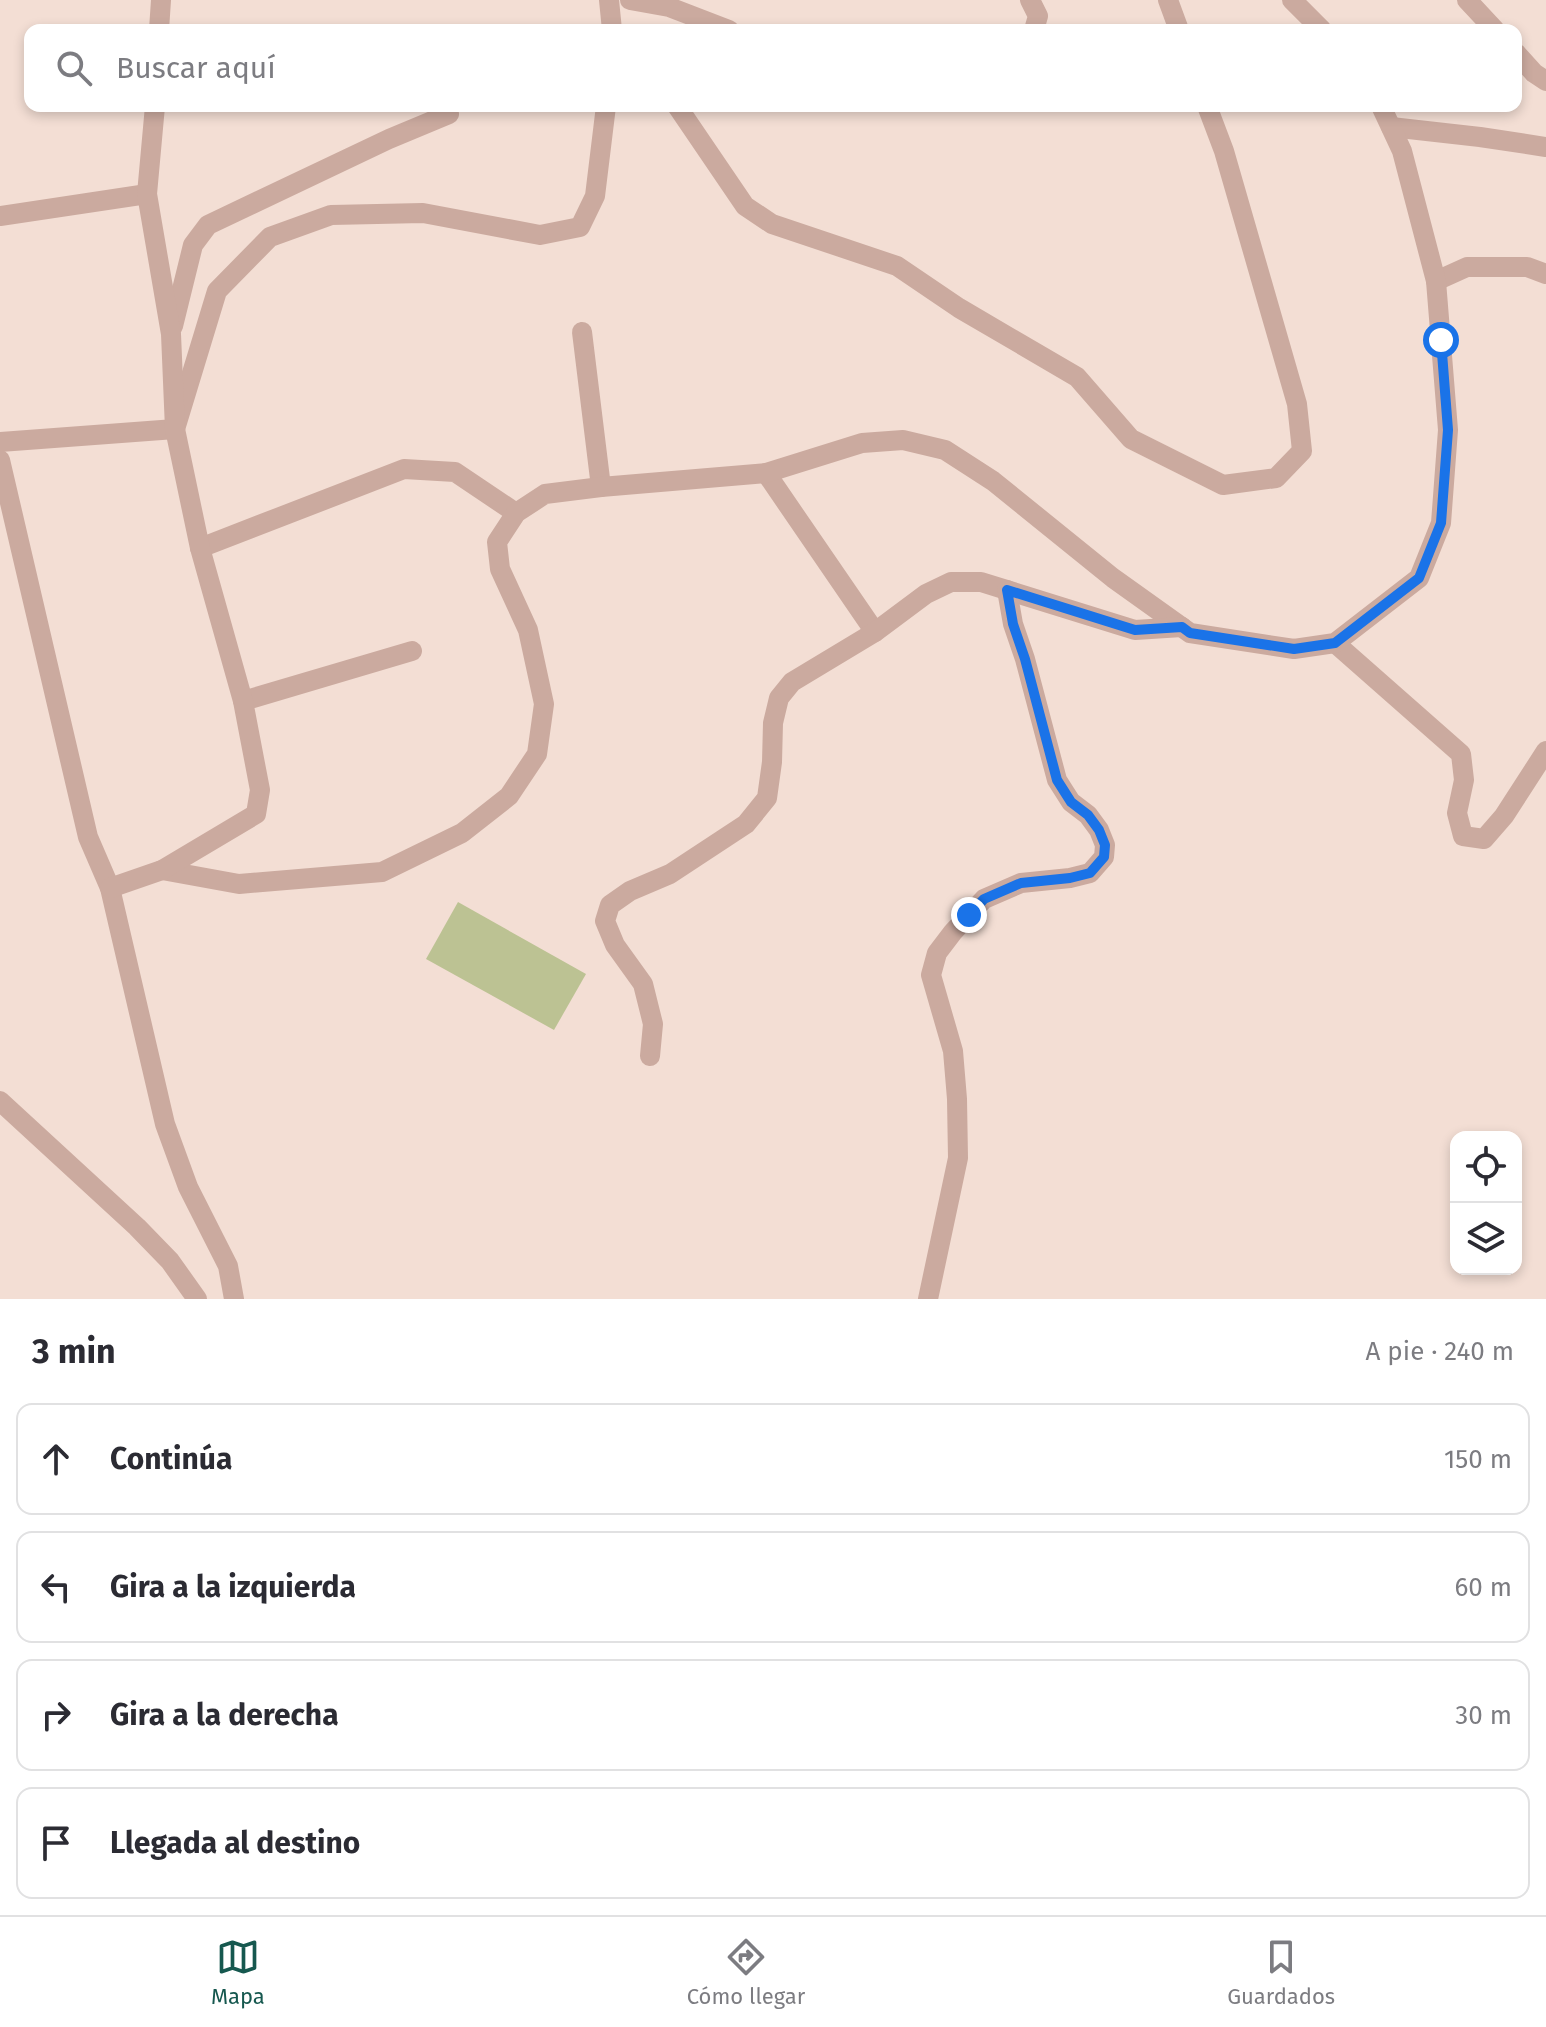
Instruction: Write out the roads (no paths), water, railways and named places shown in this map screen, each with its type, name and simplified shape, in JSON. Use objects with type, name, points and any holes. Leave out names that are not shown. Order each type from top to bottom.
[{"type":"street","points":[[159,24],[161,0]]},
{"type":"street","points":[[609,0],[611,24]]},
{"type":"street","points":[[630,0],[669,7],[713,24]]},
{"type":"street","points":[[1030,0],[1038,16],[1036,24]]},
{"type":"street","points":[[1168,0],[1177,24]]},
{"type":"street","points":[[1292,0],[1316,24]]},
{"type":"street","points":[[1467,0],[1489,24]]},
{"type":"street","points":[[1522,58],[1542,75]]},
{"type":"street","points":[[110,888],[162,870],[256,814],[260,790],[243,701],[200,548],[175,429],[171,334],[147,194],[154,112]]},
{"type":"street","points":[[175,429],[217,291],[270,237],[331,215],[423,213],[540,235],[580,227],[595,196],[605,112]]},
{"type":"street","points":[[681,112],[745,206],[772,224],[897,266],[959,308],[1077,377],[1131,439],[1223,485],[1276,478],[1302,451],[1297,404],[1224,151],[1209,112]]},
{"type":"street","points":[[162,870],[239,884],[382,872],[462,833],[509,796],[537,754],[544,704],[528,630],[500,569],[497,542],[516,513],[545,494],[766,473],[862,443],[903,440],[945,450],[993,481],[1113,578],[1190,633],[1294,649],[1335,643],[1419,578],[1441,523],[1448,430],[1436,281],[1402,151],[1384,112]]},
{"type":"street","points":[[171,334],[193,245],[208,225],[449,114]]},
{"type":"street","points":[[1391,127],[1546,147]]},
{"type":"street","points":[[0,216],[147,194]]},
{"type":"street","points":[[1436,281],[1467,267],[1527,267],[1546,274]]},
{"type":"street","points":[[582,332],[601,487]]},
{"type":"street","points":[[0,442],[175,429]]},
{"type":"street","points":[[0,460],[88,837],[110,888],[165,1124],[188,1187],[228,1266],[234,1299]]},
{"type":"street","points":[[200,548],[404,469],[455,472],[516,513]]},
{"type":"street","points":[[766,473],[875,632]]},
{"type":"street","points":[[650,1056],[653,1024],[643,984],[615,945],[605,921],[610,905],[630,891],[670,874],[746,824],[767,798],[773,723],[779,698],[792,682],[875,632],[926,594],[951,582],[981,582],[1135,630],[1182,627]]},
{"type":"street","points":[[928,1299],[958,1158],[953,1051],[931,975],[937,953],[984,899],[1021,883],[1090,873],[1104,857],[1105,845],[1099,830],[1088,815],[1071,802],[1057,780],[1013,624],[1007,590]]},
{"type":"street","points":[[1335,643],[1461,754],[1464,780],[1457,813],[1463,836],[1484,839],[1504,816],[1546,751]]},
{"type":"street","points":[[243,701],[412,651]]},
{"type":"street","points":[[0,1101],[137,1227],[170,1261],[197,1299]]}]
